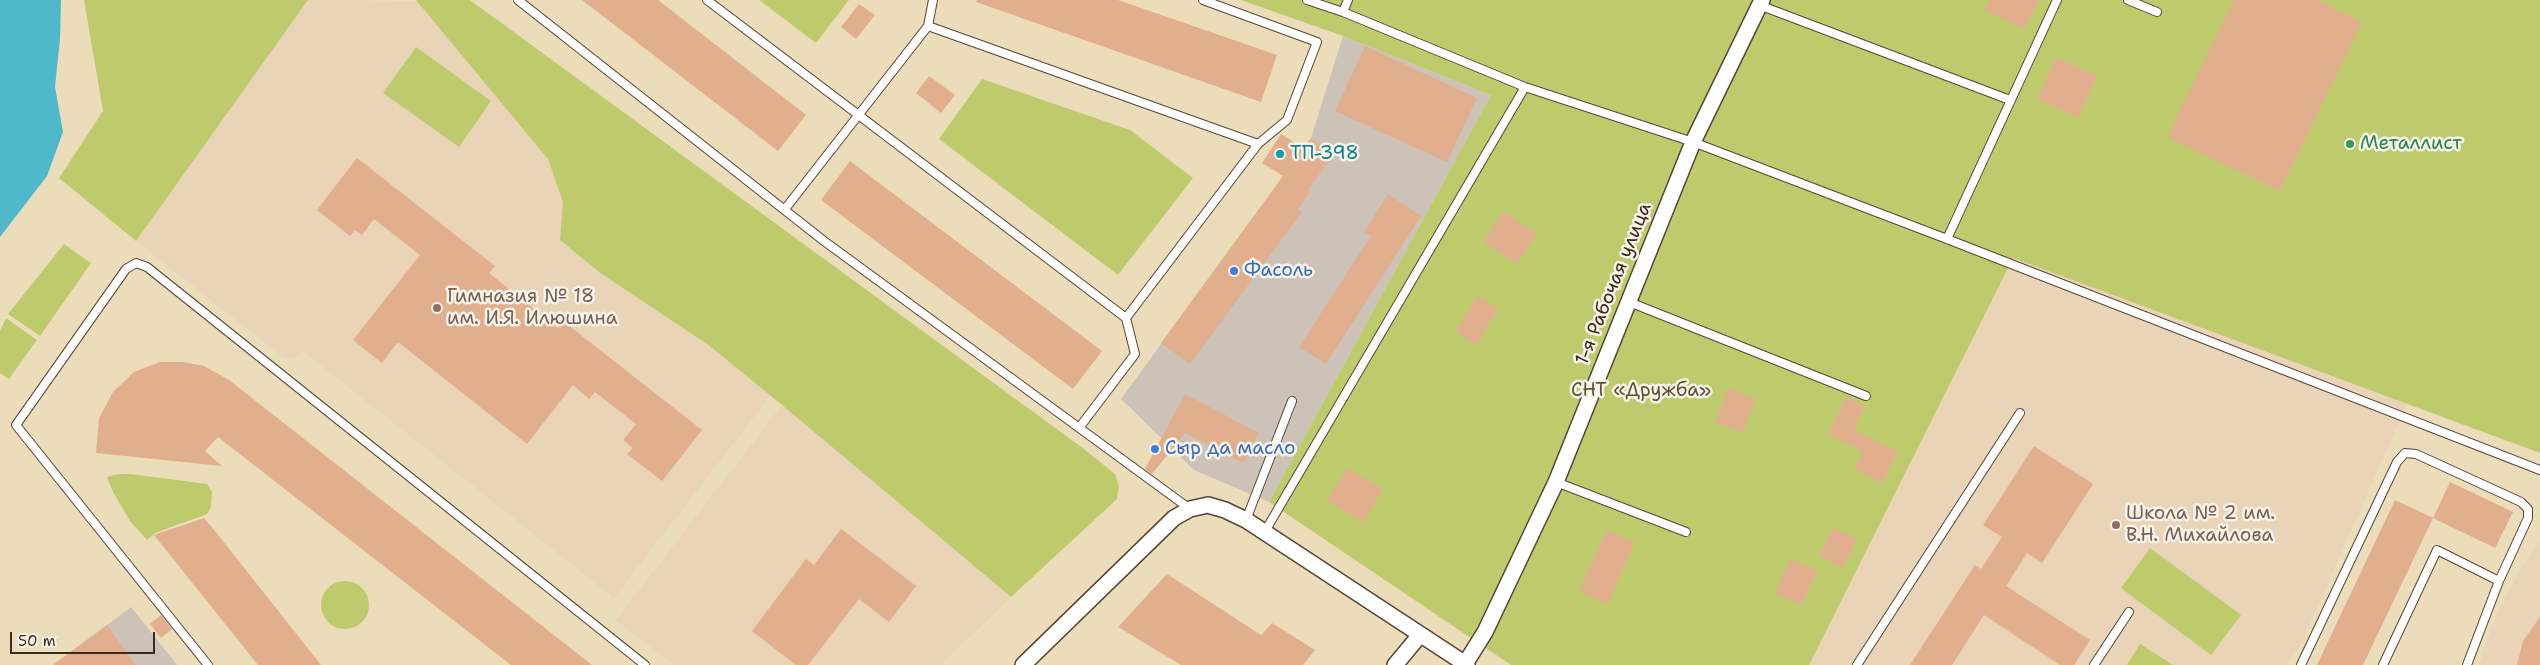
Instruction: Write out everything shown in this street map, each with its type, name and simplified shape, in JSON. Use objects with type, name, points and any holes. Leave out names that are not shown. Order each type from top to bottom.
[{"type":"street","name":"1-я Рабочая улица","points":[[1466,664],[1485,632],[1556,482],[1693,142],[1760,2]]},
{"type":"street","points":[[1023,665],[1174,518],[1190,509],[1208,505],[1225,510],[1246,520],[1466,664]]},
{"type":"street","points":[[1395,665],[1420,635]]},
{"type":"lane","points":[[518,0],[824,241],[1190,509]]},
{"type":"lane","points":[[707,0],[1126,318],[1135,354],[1079,428]]},
{"type":"lane","points":[[785,209],[928,26],[934,0]]},
{"type":"lane","points":[[1126,318],[1258,144],[1287,120],[1317,42],[1204,0]]},
{"type":"lane","points":[[1307,0],[1343,12],[1524,86],[1693,142],[2540,470]]},
{"type":"lane","points":[[1343,12],[1348,0]]},
{"type":"lane","points":[[1947,239],[2057,0]]},
{"type":"lane","points":[[2128,0],[2157,12]]},
{"type":"lane","points":[[1760,2],[2010,100]]},
{"type":"lane","points":[[928,26],[1258,144]]},
{"type":"lane","points":[[1264,533],[1524,86]]},
{"type":"lane","points":[[208,665],[16,424],[126,269],[136,264],[147,267],[645,665]]},
{"type":"lane","points":[[1629,302],[1866,396]]},
{"type":"lane","points":[[1246,520],[1292,401]]},
{"type":"lane","points":[[1857,665],[2020,413]]},
{"type":"lane","points":[[2301,665],[2397,462],[2405,453],[2416,454],[2521,502],[2528,509],[2528,518],[2499,581],[2467,665]]},
{"type":"lane","points":[[1556,482],[1686,532]]},
{"type":"lane","points":[[2383,665],[2437,550],[2499,581]]},
{"type":"lane","points":[[2094,665],[2129,612]]},
{"type":"shaded area","name":"Гимназия № 18 им. И.Я. Илюшина","points":[[308,0],[418,1],[548,159],[563,202],[560,241],[707,344],[770,396],[614,598],[303,351],[297,358],[283,357],[136,241]]},
{"type":"shaded area","points":[[1343,36],[1491,95],[1269,502],[1194,470],[1121,399],[1311,138]]},
{"type":"shaded area","name":"Школа № 2 им. В.Н. Михайлова","points":[[2013,257],[2407,404],[2300,646],[2286,665],[1809,665]]},
{"type":"shaded area","points":[[782,405],[1011,597],[941,665],[674,665],[616,620]]},
{"type":"shaded area","points":[[2540,542],[2540,665],[2479,665],[2494,620],[2524,563]]},
{"type":"shaded area","points":[[131,607],[177,665],[53,665],[107,625]]},
{"type":"green space","points":[[84,0],[308,0],[136,241],[59,178],[103,111]]},
{"type":"green space","points":[[416,0],[470,0],[1084,449],[1115,474],[1119,486],[1117,499],[1011,597],[707,344],[599,272],[560,240],[563,202],[548,159]]},
{"type":"green space","points":[[759,0],[849,0],[816,43]]},
{"type":"green space","name":"СНТ «Дружба»","points":[[1241,0],[2540,0],[2540,453],[2013,258],[1809,665],[1511,665],[1269,502],[1491,95],[1343,36]]},
{"type":"green space","points":[[416,47],[491,101],[459,147],[383,93]]},
{"type":"green space","points":[[982,79],[1130,130],[1193,178],[1118,275],[939,139]]},
{"type":"green space","points":[[64,244],[91,263],[40,336],[8,314]]},
{"type":"green space","points":[[6,318],[37,340],[9,379],[0,373],[0,331]]},
{"type":"green space","points":[[119,474],[207,484],[212,492],[211,507],[207,514],[155,533],[147,540],[130,521],[113,492],[107,477]]},
{"type":"green space","points":[[2150,548],[2241,615],[2211,655],[2121,588]]},
{"type":"green space","points":[[345,581],[354,583],[362,588],[367,596],[369,605],[367,614],[362,622],[354,627],[345,629],[336,627],[328,622],[323,614],[321,605],[323,596],[328,588],[336,583]]},
{"type":"green space","points":[[2140,644],[2173,665],[2127,665]]},
{"type":"water","points":[[0,0],[61,0],[60,39],[55,87],[63,132],[47,176],[0,237]]},
{"type":"building","points":[[582,0],[658,0],[806,115],[778,151]]},
{"type":"building","points":[[977,0],[1118,0],[1277,55],[1261,102],[976,2]]},
{"type":"building","points":[[1990,0],[2039,0],[2025,29],[1985,11]]},
{"type":"building","points":[[2234,0],[2317,0],[2362,22],[2280,191],[2167,137]]},
{"type":"building","points":[[859,4],[875,15],[856,39],[841,27]]},
{"type":"building","points":[[1365,46],[1477,98],[1447,162],[1335,111]]},
{"type":"building","points":[[2056,57],[2097,76],[2078,118],[2037,99]]},
{"type":"building","points":[[929,76],[955,95],[941,113],[916,93]]},
{"type":"building","points":[[1281,134],[1303,148],[1311,138],[1334,154],[1308,190],[1310,192],[1298,209],[1302,212],[1190,364],[1161,343],[1283,176],[1262,163]]},
{"type":"building","points":[[357,158],[495,266],[489,273],[558,328],[563,321],[702,430],[662,481],[627,454],[633,448],[623,440],[636,424],[595,392],[589,399],[573,385],[527,444],[398,342],[382,363],[353,340],[420,255],[374,219],[362,235],[355,230],[350,236],[317,210]]},
{"type":"building","points":[[850,161],[1102,351],[1073,389],[821,200]]},
{"type":"building","points":[[1388,194],[1421,216],[1326,364],[1299,347],[1371,236],[1364,232]]},
{"type":"building","points":[[1503,211],[1537,234],[1517,264],[1483,242]]},
{"type":"building","points":[[1477,296],[1498,309],[1476,345],[1456,332]]},
{"type":"building","points":[[160,362],[183,362],[204,366],[229,380],[592,665],[511,665],[218,437],[205,451],[222,466],[96,453],[99,418],[113,392],[134,372]]},
{"type":"building","points":[[1728,388],[1756,399],[1743,433],[1715,422]]},
{"type":"building","points":[[1185,394],[1259,433],[1243,463],[1185,433],[1152,474],[1145,469]]},
{"type":"building","points":[[1846,397],[1865,406],[1854,430],[1898,452],[1882,483],[1854,469],[1863,451],[1828,435]]},
{"type":"building","points":[[2034,446],[2093,484],[2042,563],[2027,553],[2006,586],[2090,640],[2074,665],[2060,665],[1984,615],[1952,665],[1910,665],[1975,565],[1981,569],[2002,537],[1983,525]]},
{"type":"building","points":[[1347,468],[1383,489],[1363,522],[1327,501]]},
{"type":"building","points":[[2450,482],[2513,512],[2495,548],[2433,518]]},
{"type":"building","points":[[2395,500],[2433,518],[2363,665],[2317,665]]},
{"type":"building","points":[[204,518],[321,665],[258,665],[154,535]]},
{"type":"building","points":[[1833,528],[1857,539],[1843,568],[1819,556]]},
{"type":"building","points":[[841,529],[916,586],[889,622],[859,599],[808,665],[796,665],[752,631],[806,559],[814,565]]},
{"type":"building","points":[[1606,530],[1635,542],[1608,604],[1579,592]]},
{"type":"building","points":[[1790,559],[1817,571],[1802,605],[1775,594]]},
{"type":"building","points":[[1167,574],[1261,635],[1272,623],[1315,650],[1303,665],[1181,665],[1118,627]]},
{"type":"building","points":[[161,615],[172,629],[161,638],[150,624]]},
{"type":"building","points":[[2540,617],[2540,665],[2517,665],[2523,641]]},
{"type":"building","points":[[107,625],[136,665],[53,665]]},
{"type":"place","name":"Металлист","points":[[2350,144]]},
{"type":"place","name":"ТП-398","points":[[1280,154]]},
{"type":"place","name":"Фасоль","points":[[1234,271]]},
{"type":"place","name":"Гимназия № 18 им. И.Я. Илюшина","points":[[437,308]]},
{"type":"place","name":"Сыр да масло","points":[[1155,449]]},
{"type":"place","name":"Школа № 2 им. В.Н. Михайлова","points":[[2116,525]]}]
